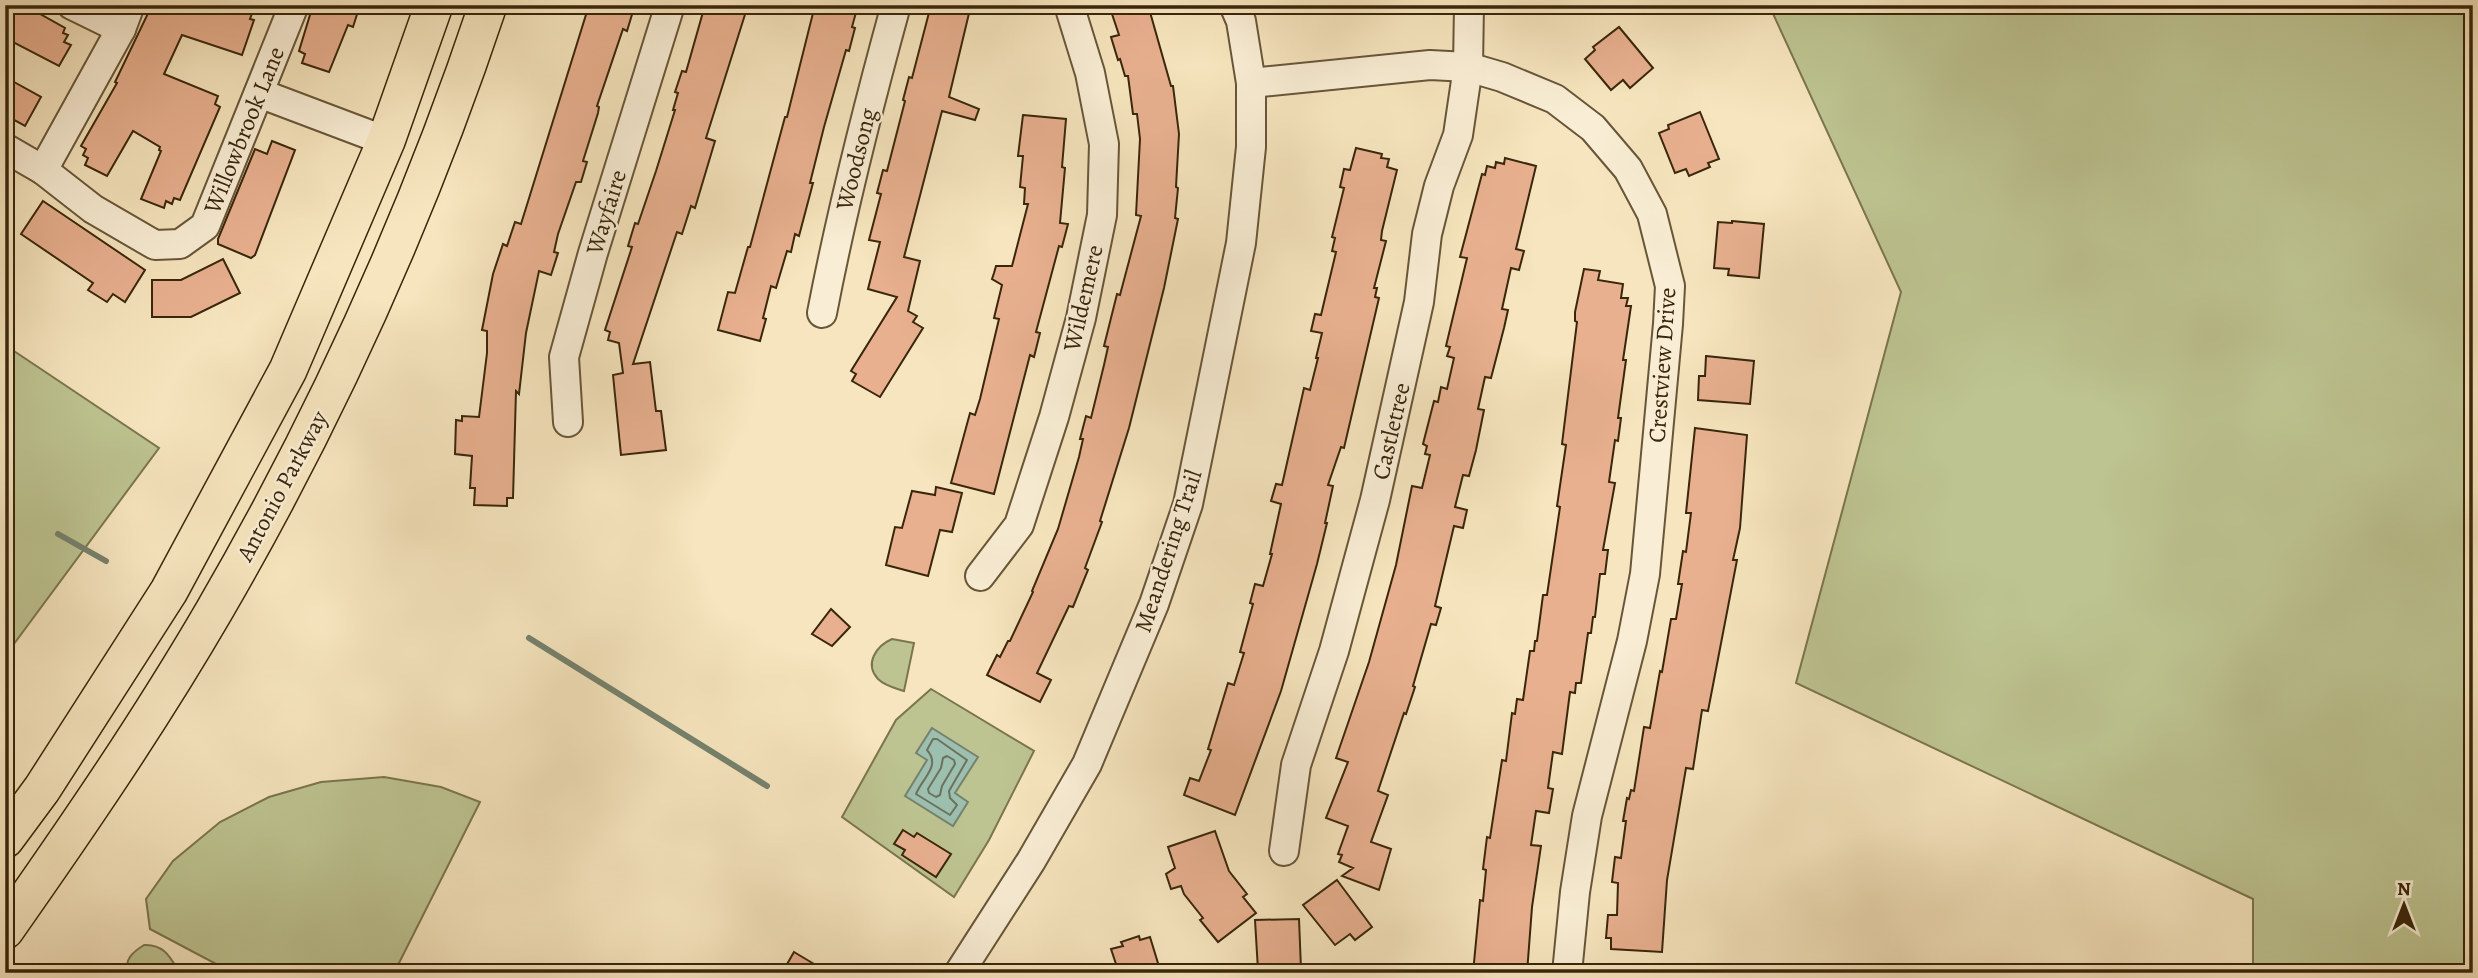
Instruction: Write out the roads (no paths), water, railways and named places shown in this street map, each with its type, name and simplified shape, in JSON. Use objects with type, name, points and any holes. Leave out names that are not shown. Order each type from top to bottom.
[{"type":"main road","name":"Antonio Parkway","points":[[5,839],[42,789],[169,591],[288,370],[386,141],[435,5]]},
{"type":"main road","name":"Antonio Parkway","points":[[5,930],[149,717],[213,612],[280,491],[336,381],[422,184],[488,5]]},
{"type":"street","points":[[5,148],[43,170],[126,17],[72,5]]},
{"type":"street","name":"Willowbrook Lane","points":[[43,170],[93,209],[155,245],[180,244],[205,226],[294,5]]},
{"type":"street","name":"Wayfaire","points":[[568,422],[564,357],[593,253],[670,5]]},
{"type":"street","name":"Woodsong","points":[[822,313],[859,144],[896,5]]},
{"type":"street","name":"Wildemere","points":[[980,576],[1019,525],[1054,417],[1081,318],[1102,215],[1104,144],[1090,72],[1069,5]]},
{"type":"street","name":"Meandering Trail","points":[[959,973],[1031,861],[1087,764],[1154,604],[1188,504],[1241,243],[1251,147],[1251,83],[1241,21],[1234,5]]},
{"type":"street","name":"Castletree","points":[[1284,851],[1296,765],[1334,651],[1375,500],[1419,302],[1427,234],[1439,186],[1458,135],[1468,67],[1469,5]]},
{"type":"street","name":"Crestview Drive","points":[[1251,83],[1430,65],[1468,67],[1503,77],[1555,99],[1593,128],[1628,169],[1652,214],[1670,286],[1645,575],[1632,641],[1587,816],[1567,973]]},
{"type":"street","points":[[259,93],[386,141]]},
{"type":"water","points":[[932,728],[978,757],[955,793],[968,802],[953,826],[905,796],[927,760],[916,753]]},
{"type":"waterway","points":[[58,534],[106,561]]},
{"type":"waterway","points":[[529,638],[767,786]]}]
